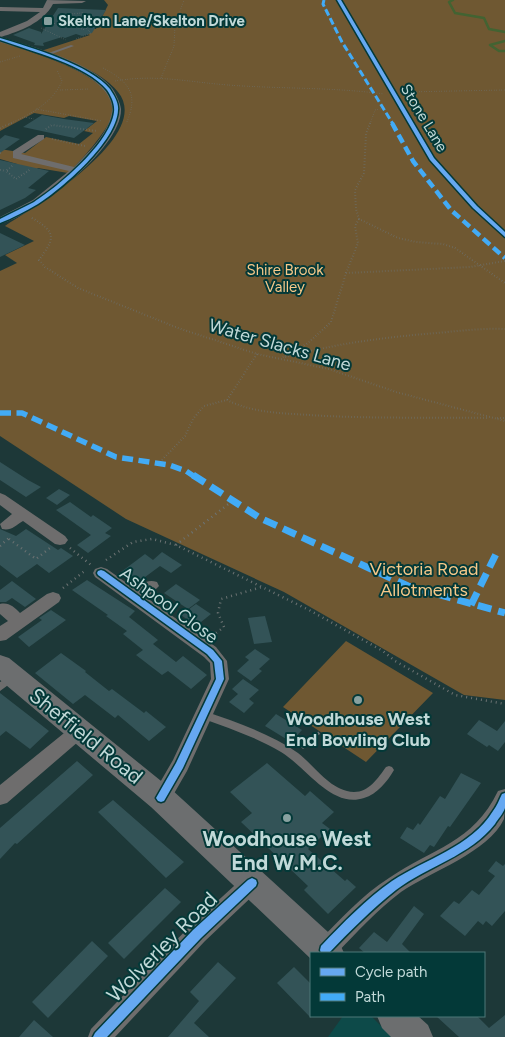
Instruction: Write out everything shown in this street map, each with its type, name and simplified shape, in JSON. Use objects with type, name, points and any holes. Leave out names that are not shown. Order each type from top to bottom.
[{"type":"main road","name":"Sheffield Road","points":[[5,677],[80,730],[160,798],[327,952]]},
{"type":"main road","points":[[395,1017],[416,1037]]},
{"type":"street","points":[[0,35],[26,24],[45,10],[51,1],[84,4]]},
{"type":"street","points":[[0,11],[45,10]]},
{"type":"street","points":[[0,39],[76,68],[97,80],[108,89],[116,107],[115,119],[104,139],[76,170],[40,200],[0,222]]},
{"type":"street","points":[[42,136],[16,154],[16,156],[76,170]]},
{"type":"street","points":[[0,498],[61,544]]},
{"type":"street","points":[[9,532],[22,514]]},
{"type":"street","name":"Ashpool Close","points":[[98,566],[136,598],[210,652],[218,661],[220,679],[180,765],[160,798]]},
{"type":"street","points":[[136,598],[151,586]]},
{"type":"street","points":[[0,635],[57,594]]},
{"type":"street","points":[[5,609],[19,621]]},
{"type":"street","points":[[0,797],[80,730]]},
{"type":"street","points":[[327,952],[371,904],[396,884],[453,854],[476,839],[496,816],[505,797]]},
{"type":"street","name":"Wolverley Road","points":[[99,1037],[197,934],[252,883]]},
{"type":"lane","name":"Stone Lane","points":[[339,0],[347,18],[432,159],[475,207],[505,235]]},
{"type":"lane","points":[[45,56],[72,46]]},
{"type":"lane","points":[[204,715],[260,738],[294,756],[335,790],[354,796],[374,790],[389,770]]},
{"type":"path","points":[[161,78],[174,46],[175,25],[184,0]]},
{"type":"path","points":[[74,39],[91,33],[83,25],[84,18],[81,13],[84,4]]},
{"type":"path","points":[[64,23],[71,14],[81,13]]},
{"type":"path","points":[[38,26],[64,23],[87,30]]},
{"type":"path","points":[[42,28],[68,41],[66,41]]},
{"type":"path","points":[[0,62],[21,56]]},
{"type":"path","points":[[53,66],[62,78],[60,90]]},
{"type":"path","points":[[108,82],[140,77],[229,85],[306,86],[394,94],[434,90],[505,90]]},
{"type":"path","points":[[0,128],[36,109],[60,90],[90,89]]},
{"type":"path","points":[[384,108],[372,112],[372,122],[366,134],[364,173],[355,190],[356,208],[359,218],[370,226],[406,240],[447,246],[478,263],[505,284]]},
{"type":"path","points":[[36,109],[103,121]]},
{"type":"path","points":[[22,117],[34,119]]},
{"type":"path","points":[[87,146],[42,136],[52,125],[98,131]]},
{"type":"path","points":[[6,171],[13,166]]},
{"type":"path","points":[[0,170],[6,171],[16,180],[34,166]]},
{"type":"path","points":[[282,358],[308,343],[331,322],[346,273],[358,243],[355,226],[359,218]]},
{"type":"path","points":[[346,273],[470,267],[478,263],[488,264],[505,261]]},
{"type":"path","points":[[282,358],[324,347],[376,337],[485,328],[505,329]]},
{"type":"path","points":[[160,462],[186,436],[193,420],[204,406],[227,400],[257,354]]},
{"type":"path","points":[[227,400],[238,407],[266,414],[283,413],[352,418],[505,418]]},
{"type":"path","points":[[176,545],[231,502]]},
{"type":"path","points":[[0,546],[9,532],[36,559],[61,544],[98,566]]},
{"type":"path","points":[[57,594],[85,573],[133,542],[152,539],[176,545],[264,587],[374,646],[395,661],[455,695],[505,704]]},
{"type":"path","points":[[208,640],[224,627],[218,613],[221,599],[264,587]]},
{"type":"path","points":[[294,756],[320,732]]},
{"type":"shaded area","points":[[342,1017],[372,1017],[392,1037],[328,1037]]},
{"type":"green space","name":"Shire Brook Valley","points":[[104,0],[505,0],[505,700],[464,695],[284,592],[126,519],[0,436],[0,271],[17,263],[5,255],[34,241],[5,226],[63,187],[106,149],[120,129],[125,110],[118,92],[102,77],[41,51],[90,35],[61,24],[96,29],[108,5]]},
{"type":"green space","points":[[0,41],[58,62],[87,76],[99,84],[111,100],[112,115],[110,121],[93,146],[68,173],[38,168],[15,184],[17,164],[0,159],[0,149],[25,153],[46,137],[79,144],[93,133],[84,131],[97,121],[34,113],[0,131]]},
{"type":"green space","name":"Woodhouse West End Bowling Club","points":[[346,641],[433,693],[366,762],[283,707]]},
{"type":"building","points":[[58,8],[106,10],[92,33],[82,36],[76,34],[65,38],[62,37],[43,43],[44,46],[34,45],[35,43],[13,35],[29,28],[41,32],[41,34]]},
{"type":"building","points":[[42,115],[94,123],[74,138],[23,127]]},
{"type":"building","points":[[5,135],[20,139],[0,153],[0,139]]},
{"type":"building","points":[[0,160],[49,171],[28,188],[36,190],[25,198],[0,210]]},
{"type":"building","points":[[0,233],[25,245],[0,257]]},
{"type":"building","points":[[0,462],[41,487],[26,497],[0,480]]},
{"type":"building","points":[[59,489],[70,495],[57,505],[46,498]]},
{"type":"building","points":[[70,502],[91,517],[93,515],[112,528],[105,533],[111,536],[88,553],[77,545],[91,535],[56,510]]},
{"type":"building","points":[[0,529],[16,536],[26,529],[58,550],[61,548],[73,556],[49,573],[37,564],[17,578],[0,565]]},
{"type":"building","points":[[162,552],[182,565],[171,573],[160,566],[137,583],[121,572],[145,554],[153,560]]},
{"type":"building","points":[[87,580],[135,611],[129,617],[158,640],[153,644],[176,662],[183,656],[207,675],[191,689],[168,671],[162,675],[136,655],[143,650],[123,634],[127,631],[72,590]]},
{"type":"building","points":[[12,581],[36,599],[25,607],[12,598],[6,602],[0,602],[0,590]]},
{"type":"building","points":[[176,584],[200,600],[188,609],[164,593]]},
{"type":"building","points":[[196,604],[211,614],[196,626],[181,615]]},
{"type":"building","points":[[51,610],[66,620],[29,647],[18,637],[42,620],[39,618]]},
{"type":"building","points":[[265,616],[272,642],[254,644],[248,618]]},
{"type":"building","points":[[255,649],[270,659],[259,669],[262,671],[251,681],[237,671],[249,660],[245,657]]},
{"type":"building","points":[[61,653],[109,691],[112,689],[144,713],[146,711],[166,727],[149,741],[118,715],[115,718],[85,695],[73,704],[35,673]]},
{"type":"building","points":[[243,679],[259,690],[249,699],[254,703],[244,713],[229,702],[238,694],[232,689]]},
{"type":"building","points":[[0,693],[49,731],[30,749],[6,731],[0,736]]},
{"type":"building","points":[[276,714],[302,730],[291,742],[265,726]]},
{"type":"building","points":[[479,720],[497,731],[505,721],[505,742],[498,751],[489,745],[487,747],[467,734]]},
{"type":"building","points":[[77,761],[93,775],[17,844],[15,843],[0,859],[0,828]]},
{"type":"building","name":"Woodhouse West End W.M.C.","points":[[267,763],[305,796],[310,791],[334,812],[322,823],[330,829],[308,849],[345,881],[347,879],[356,887],[328,914],[304,890],[308,886],[241,822],[252,813],[230,792]]},
{"type":"building","points":[[461,773],[481,783],[434,847],[430,845],[424,853],[400,838],[407,827],[413,830],[418,823],[420,825],[440,796],[445,799]]},
{"type":"building","points":[[113,800],[184,862],[166,878],[98,812]]},
{"type":"building","points":[[496,861],[503,866],[505,864],[505,911],[492,926],[486,921],[483,925],[478,921],[465,936],[440,916],[454,901],[459,904],[472,890],[479,895],[495,876],[488,871]]},
{"type":"building","points":[[165,888],[181,902],[124,959],[108,943]]},
{"type":"building","points":[[414,906],[424,914],[402,944],[410,952],[364,952],[359,948],[374,932],[387,942]]},
{"type":"building","points":[[92,941],[108,956],[48,1018],[32,1002]]},
{"type":"building","points":[[218,962],[236,978],[194,1023],[209,1037],[168,1037],[199,1001],[190,992]]},
{"type":"building","points":[[294,967],[310,983],[310,1017],[277,983]]},
{"type":"building","points":[[505,1015],[505,1037],[459,1037],[437,1017],[478,1017],[489,1028]]},
{"type":"building","points":[[34,1020],[53,1037],[19,1037]]},
{"type":"waterway","points":[[453,0],[449,2],[455,13],[484,18],[489,29],[505,32]]},
{"type":"waterway","points":[[505,41],[490,45],[499,51],[505,51]]},
{"type":"marked path","points":[[324,0],[323,4],[342,42],[381,102],[413,161],[451,210],[505,258]]},
{"type":"marked path","points":[[0,413],[22,413],[116,457],[169,465],[186,471],[260,518],[408,586],[505,613]]},
{"type":"marked path","points":[[471,605],[496,554]]},
{"type":"cycle path","points":[[339,0],[432,159],[475,207],[505,235]]},
{"type":"cycle path","points":[[0,39],[72,65],[86,72],[107,88],[116,106],[113,124],[106,136],[72,174],[37,202],[0,221]]},
{"type":"cycle path","points":[[101,573],[210,652],[218,661],[220,679],[180,765],[161,798]]},
{"type":"cycle path","points":[[325,950],[385,892],[410,875],[473,840],[497,814],[505,797]]},
{"type":"cycle path","points":[[99,1037],[197,934],[252,883]]},
{"type":"place","name":"Skelton Lane/Skelton Drive","points":[[48,21]]},
{"type":"place","name":"Woodhouse West End Bowling Club","points":[[358,700]]},
{"type":"place","name":"Woodhouse West End W.M.C.","points":[[287,818]]},
{"type":"park label","name":"Victoria Road Allotments","points":[[424,579]]}]
